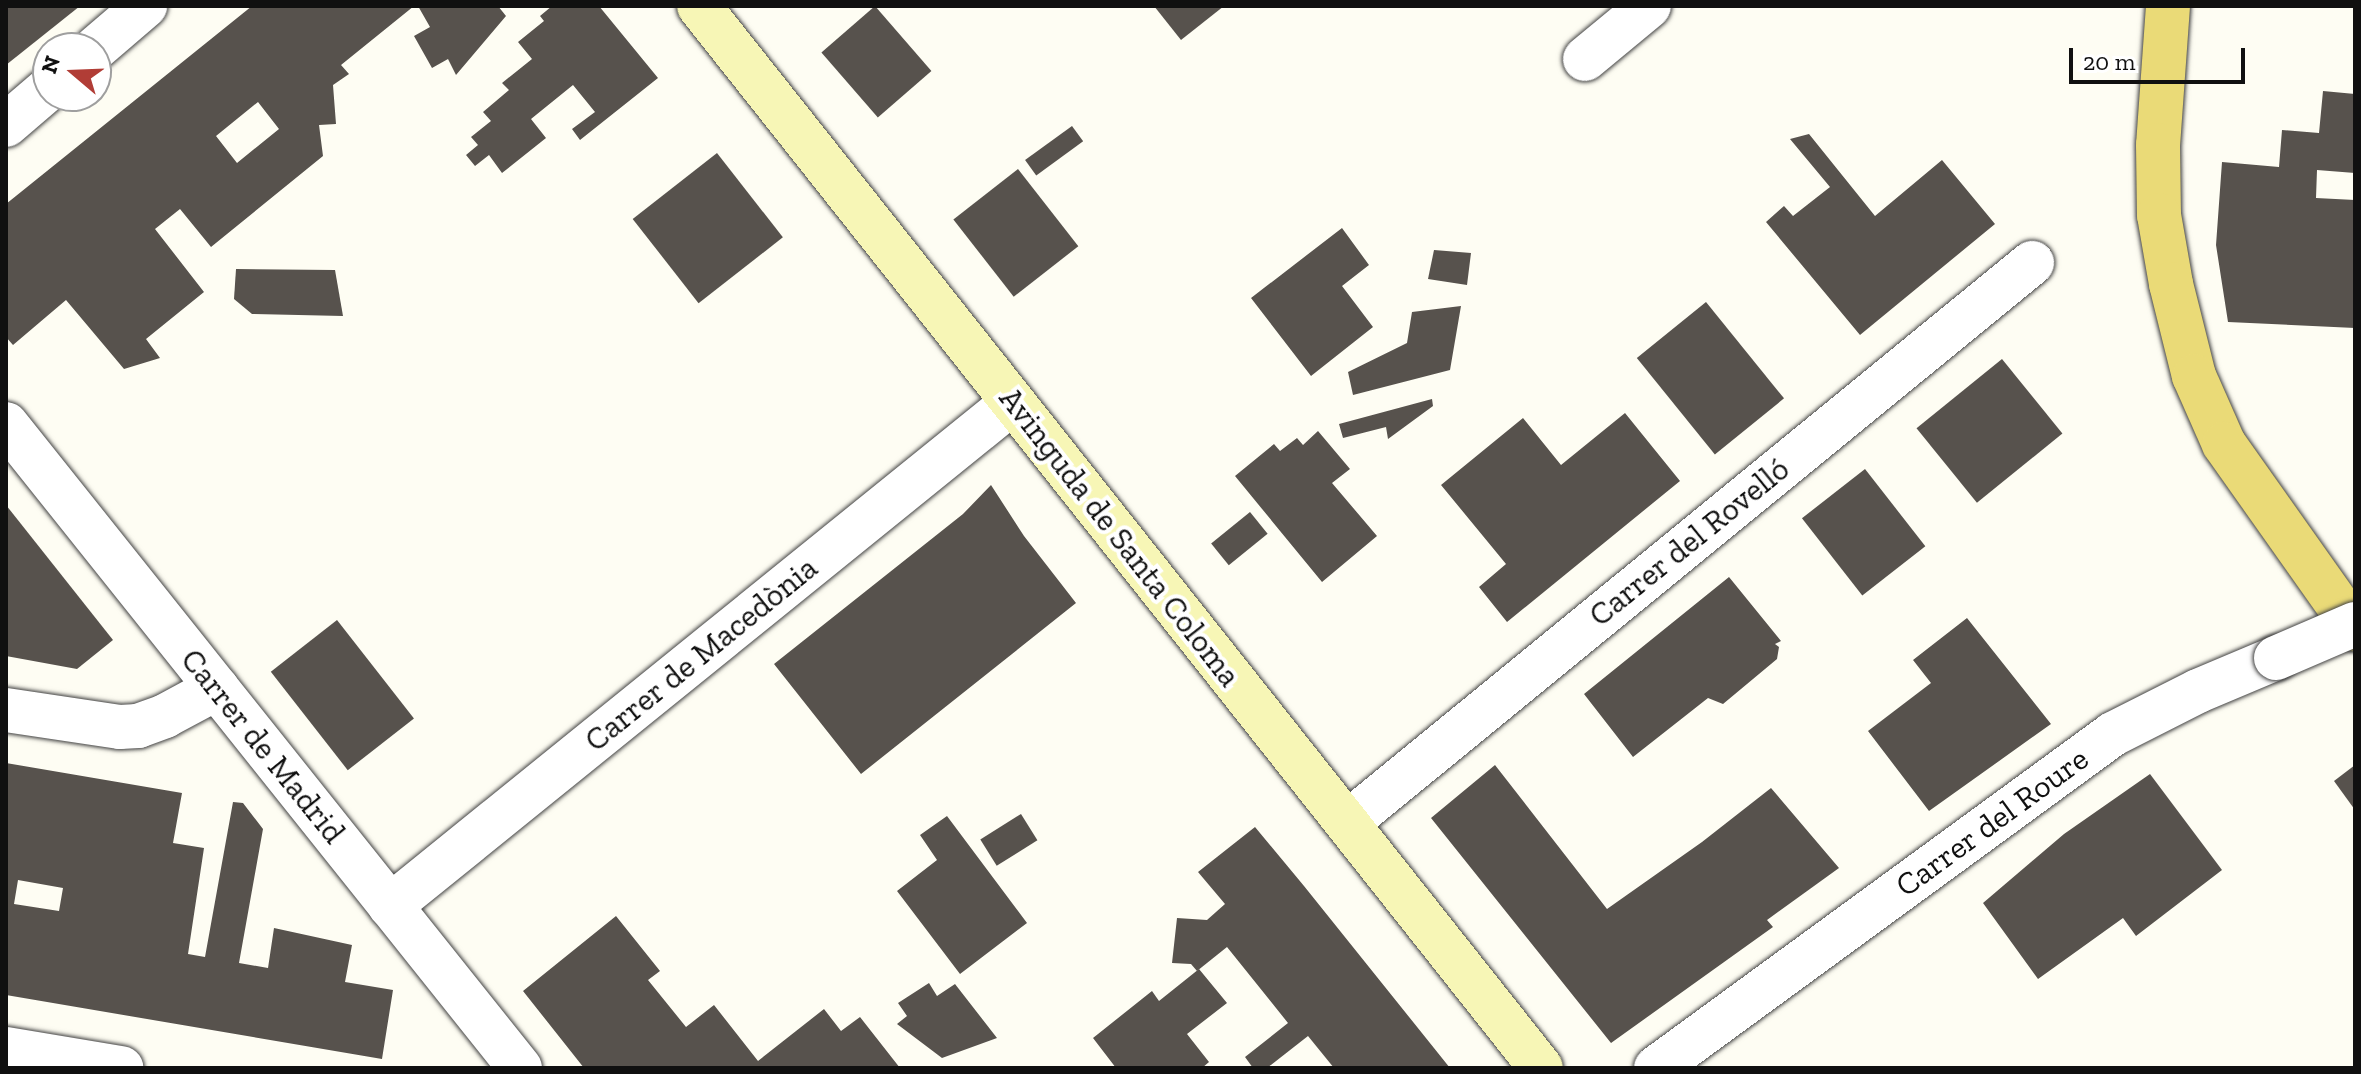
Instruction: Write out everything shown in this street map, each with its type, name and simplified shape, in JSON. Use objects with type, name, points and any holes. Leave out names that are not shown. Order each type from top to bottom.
[{"type":"main road","name":"Avinguda de Santa Coloma","points":[[699,6],[1541,1068]]},
{"type":"main road","points":[[2168,6],[2158,145],[2159,215],[2171,284],[2194,376],[2224,444],[2355,627]]},
{"type":"street","points":[[112,34],[145,6]]},
{"type":"street","points":[[1585,59],[1649,6]]},
{"type":"street","points":[[6,125],[32,103]]},
{"type":"street","name":"Carrer del Rovelló","points":[[1347,823],[2032,263]]},
{"type":"street","name":"Carrer de Macedònia","points":[[390,906],[1013,402]]},
{"type":"street","name":"Carrer de Madrid","points":[[6,424],[520,1068]]},
{"type":"street","name":"Carrer del Roure","points":[[1656,1068],[2113,734],[2158,710],[2355,627]]},
{"type":"street","points":[[6,710],[120,727],[138,726],[165,716],[217,688]]},
{"type":"street","points":[[6,1049],[121,1068]]},
{"type":"building","points":[[6,6],[80,6],[47,32],[32,32],[32,44],[6,65]]},
{"type":"building","points":[[252,6],[414,6],[341,65],[349,74],[333,85],[336,124],[319,125],[323,156],[211,247],[180,209],[155,229],[204,292],[146,339],[160,358],[124,369],[66,300],[13,345],[6,337],[6,204]],"holes":[[[258,102],[279,129],[237,163],[216,136]]]},
{"type":"building","points":[[418,6],[498,6],[506,16],[456,75],[448,59],[432,68],[414,36],[430,27]]},
{"type":"building","points":[[552,6],[599,6],[658,78],[580,140],[572,129],[595,112],[573,85],[531,119],[546,138],[502,173],[489,155],[475,166],[466,155],[478,145],[471,137],[491,121],[483,112],[509,90],[502,83],[532,59],[518,42],[544,21],[540,16]]},
{"type":"building","points":[[875,6],[931,71],[878,117],[821,53]]},
{"type":"building","points":[[1154,6],[1224,6],[1181,40]]},
{"type":"building","points":[[2323,91],[2355,94],[2355,173],[2317,170],[2316,198],[2355,200],[2355,328],[2228,322],[2216,245],[2222,162],[2279,167],[2282,130],[2319,133]]},
{"type":"building","points":[[1072,126],[1083,141],[1036,175],[1025,160]]},
{"type":"building","points":[[1809,134],[1875,216],[1942,160],[1995,224],[1860,335],[1766,222],[1784,206],[1793,216],[1830,187],[1790,139]]},
{"type":"building","points":[[717,153],[783,237],[699,303],[633,219]]},
{"type":"building","points":[[1018,169],[1078,246],[1014,297],[953,219]]},
{"type":"building","points":[[1342,228],[1369,265],[1342,286],[1373,327],[1311,376],[1251,298]]},
{"type":"building","points":[[1434,250],[1471,253],[1467,285],[1428,279]]},
{"type":"building","points":[[236,269],[335,270],[343,316],[252,314],[234,299]]},
{"type":"building","points":[[1706,302],[1784,398],[1715,454],[1637,358]]},
{"type":"building","points":[[1461,306],[1450,370],[1353,395],[1348,372],[1407,343],[1412,312]]},
{"type":"building","points":[[2002,359],[2062,434],[1977,503],[1917,428]]},
{"type":"building","points":[[1432,399],[1433,406],[1388,439],[1386,427],[1343,438],[1339,424]]},
{"type":"building","points":[[1625,413],[1680,481],[1507,622],[1479,587],[1506,564],[1441,485],[1523,418],[1561,465]]},
{"type":"building","points":[[1318,431],[1350,469],[1332,483],[1377,536],[1322,582],[1235,476],[1274,444],[1280,451],[1297,438],[1303,445]]},
{"type":"building","points":[[1865,469],[1925,546],[1862,595],[1802,518]]},
{"type":"building","points":[[991,485],[1024,536],[1076,603],[861,774],[774,664],[963,514]]},
{"type":"building","points":[[6,505],[113,640],[77,669],[6,656]]},
{"type":"building","points":[[1250,512],[1268,534],[1229,565],[1211,543]]},
{"type":"building","points":[[1729,577],[1781,641],[1775,644],[1779,647],[1777,659],[1723,704],[1708,698],[1633,757],[1584,694]]},
{"type":"building","points":[[1967,618],[2051,724],[1929,811],[1868,731],[1931,683],[1913,660]]},
{"type":"building","points":[[337,620],[414,719],[348,770],[271,672]]},
{"type":"building","points":[[6,763],[182,793],[173,843],[204,848],[188,954],[205,957],[233,802],[243,803],[263,829],[239,963],[268,968],[274,928],[352,945],[345,982],[393,990],[382,1059],[6,995]],"holes":[[[18,880],[63,888],[59,911],[14,904]]]},
{"type":"building","points":[[1495,765],[1607,909],[1702,842],[1771,788],[1839,868],[1767,920],[1773,927],[1611,1043],[1431,818]]},
{"type":"building","points":[[2355,765],[2355,810],[2334,781]]},
{"type":"building","points":[[2150,774],[2222,870],[2136,936],[2123,918],[2038,979],[1983,903],[2064,834]]},
{"type":"building","points":[[1021,814],[1037,840],[997,866],[980,839]]},
{"type":"building","points":[[947,816],[1027,923],[960,974],[897,891],[937,860],[920,835]]},
{"type":"building","points":[[1255,827],[1450,1068],[1334,1068],[1308,1036],[1267,1068],[1253,1068],[1245,1057],[1288,1023],[1227,947],[1197,971],[1191,964],[1172,963],[1177,918],[1207,920],[1225,904],[1198,872]]},
{"type":"building","points":[[616,916],[660,971],[648,980],[686,1027],[714,1005],[758,1061],[824,1009],[841,1031],[860,1017],[900,1068],[584,1068],[523,991]]},
{"type":"building","points":[[1199,969],[1227,1003],[1187,1034],[1209,1062],[1202,1068],[1116,1068],[1093,1038],[1152,991],[1159,1001]]},
{"type":"building","points":[[929,983],[937,996],[955,984],[997,1038],[942,1058],[897,1024],[907,1016],[898,1003]]}]
